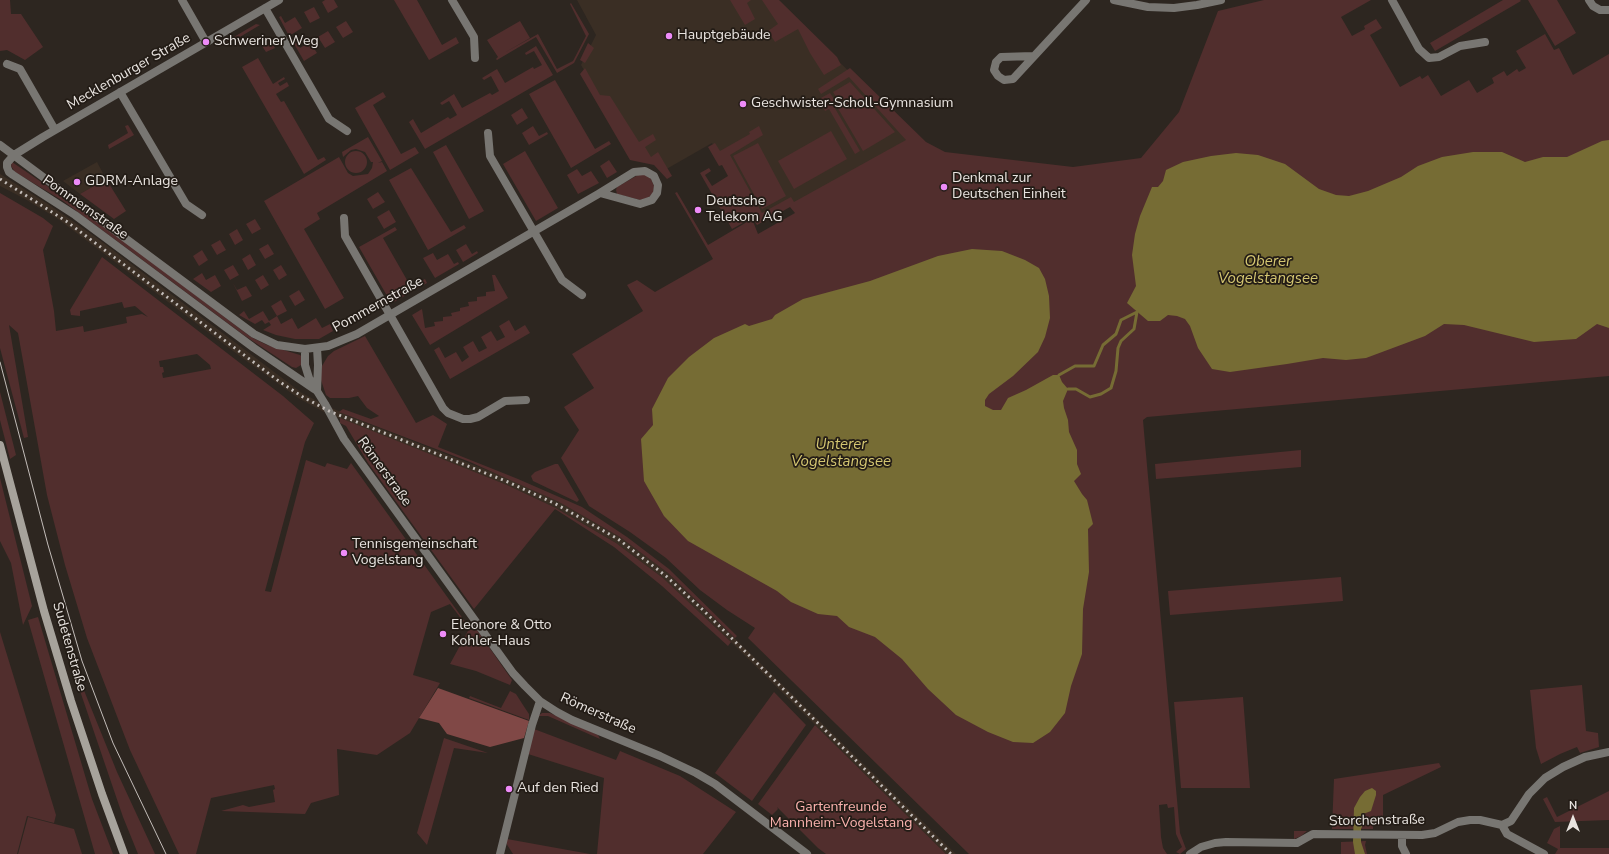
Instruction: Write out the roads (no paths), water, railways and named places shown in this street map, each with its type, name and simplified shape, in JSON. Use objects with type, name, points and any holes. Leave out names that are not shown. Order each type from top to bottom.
[{"type":"main road","name":"Sudetenstraße","points":[[0,445],[46,618],[69,694],[102,794],[124,854]]},
{"type":"street","points":[[182,0],[206,42]]},
{"type":"street","name":"Mecklenburger Straße","points":[[14,155],[279,0]]},
{"type":"street","points":[[452,0],[474,37],[475,58]]},
{"type":"street","points":[[1033,56],[1001,57],[996,62],[994,70],[998,76],[1004,80],[1013,79],[1086,0]]},
{"type":"street","points":[[1114,0],[1148,7],[1174,8],[1221,0]]},
{"type":"street","points":[[1392,0],[1419,49],[1429,58],[1439,57],[1460,46],[1485,42]]},
{"type":"street","points":[[1589,0],[1593,6],[1600,10],[1609,10]]},
{"type":"street","points":[[265,8],[329,119],[347,131]]},
{"type":"street","points":[[7,64],[20,69],[55,130]]},
{"type":"street","points":[[120,92],[186,204],[202,215]]},
{"type":"street","points":[[488,133],[490,156],[533,231],[562,280],[582,295]]},
{"type":"street","name":"Pommernstraße","points":[[0,145],[254,334],[278,345],[304,349],[317,348],[342,341],[634,172],[645,170],[654,176],[658,185],[657,193],[652,200],[640,204],[600,193]]},
{"type":"street","name":"Pommernstraße","points":[[14,155],[7,163],[9,172],[13,176],[75,215],[254,348],[317,391]]},
{"type":"street","points":[[344,218],[345,236],[443,408],[448,413],[463,419],[470,419],[478,417],[505,401],[526,400]]},
{"type":"street","points":[[317,348],[317,391]]},
{"type":"street","name":"Römerstraße","points":[[304,349],[305,365],[309,378],[344,439],[513,673],[540,701],[556,712],[572,720],[660,756],[696,773],[715,784],[807,854]]},
{"type":"street","points":[[500,854],[532,725],[540,701]]},
{"type":"street","points":[[1544,854],[1507,834],[1502,825],[1511,821],[1529,794],[1545,778],[1563,767],[1585,757],[1609,752]]},
{"type":"street","name":"Storchenstraße","points":[[1190,854],[1201,847],[1221,843],[1297,842],[1313,834],[1422,835],[1435,832],[1458,822],[1470,820],[1480,820],[1502,825]]},
{"type":"street","points":[[1402,835],[1402,846],[1406,854]]},
{"type":"water","name":"Oberer Vogelstangsee","points":[[1609,140],[1609,328],[1597,324],[1576,339],[1534,342],[1464,325],[1444,324],[1425,336],[1366,358],[1346,360],[1323,358],[1230,372],[1212,369],[1198,348],[1190,326],[1185,319],[1168,315],[1160,321],[1148,321],[1127,303],[1136,286],[1132,255],[1135,234],[1140,216],[1152,187],[1158,187],[1163,181],[1166,170],[1183,162],[1211,156],[1236,153],[1258,155],[1285,164],[1319,189],[1336,195],[1349,196],[1368,191],[1401,177],[1418,166],[1442,157],[1473,152],[1502,152],[1525,162],[1543,157],[1567,157],[1602,141]]},
{"type":"water","name":"Unterer Vogelstangsee","points":[[972,249],[1002,251],[1025,260],[1039,268],[1045,279],[1049,296],[1050,318],[1045,337],[1038,352],[1013,376],[989,394],[985,400],[985,406],[993,410],[1001,410],[1008,398],[1053,375],[1059,375],[1062,382],[1068,389],[1063,401],[1064,408],[1068,420],[1069,432],[1077,450],[1077,464],[1081,474],[1074,481],[1087,500],[1093,524],[1088,529],[1089,572],[1083,609],[1082,654],[1071,686],[1065,713],[1050,732],[1033,743],[1013,742],[988,732],[956,715],[928,689],[902,659],[875,637],[849,627],[837,616],[818,614],[791,602],[777,591],[688,541],[664,516],[644,481],[641,439],[653,425],[652,409],[668,378],[689,357],[714,338],[745,324],[749,326],[772,319],[775,315],[803,299],[870,281],[938,256]]},
{"type":"water","points":[[1372,788],[1376,791],[1376,795],[1371,811],[1361,816],[1364,822],[1361,829],[1361,842],[1365,854],[1355,854],[1353,842],[1354,808],[1365,791]]},
{"type":"waterway","points":[[1059,375],[1075,366],[1094,366],[1103,345],[1116,334],[1121,320],[1137,312]]},
{"type":"waterway","points":[[1068,389],[1076,389],[1090,397],[1101,394],[1111,388],[1116,371],[1118,348],[1121,341],[1134,329],[1137,312]]},
{"type":"tram line","points":[[0,362],[48,545],[82,661],[113,743],[166,854]]},
{"type":"railway","points":[[0,179],[66,221],[280,382],[303,397],[329,411],[508,482],[554,503],[618,539],[666,576],[703,610],[951,854]]},
{"type":"place","name":"Hauptgebäude","points":[[669,36]]},
{"type":"place","name":"Schweriner Weg","points":[[206,42]]},
{"type":"place","name":"Geschwister-Scholl-Gymnasium","points":[[743,104]]},
{"type":"place","name":"GDRM-Anlage","points":[[77,182]]},
{"type":"place","name":"Denkmal zur Deutschen Einheit","points":[[944,187]]},
{"type":"place","name":"Deutsche Telekom AG","points":[[698,210]]},
{"type":"place","name":"Tennisgemeinschaft Vogelstang","points":[[344,553]]},
{"type":"place","name":"Eleonore & Otto Kohler-Haus","points":[[443,634]]},
{"type":"place","name":"Auf den Ried","points":[[509,789]]},
{"type":"park label","name":"Gartenfreunde Mannheim-Vogelstang","points":[[841,816]]}]
